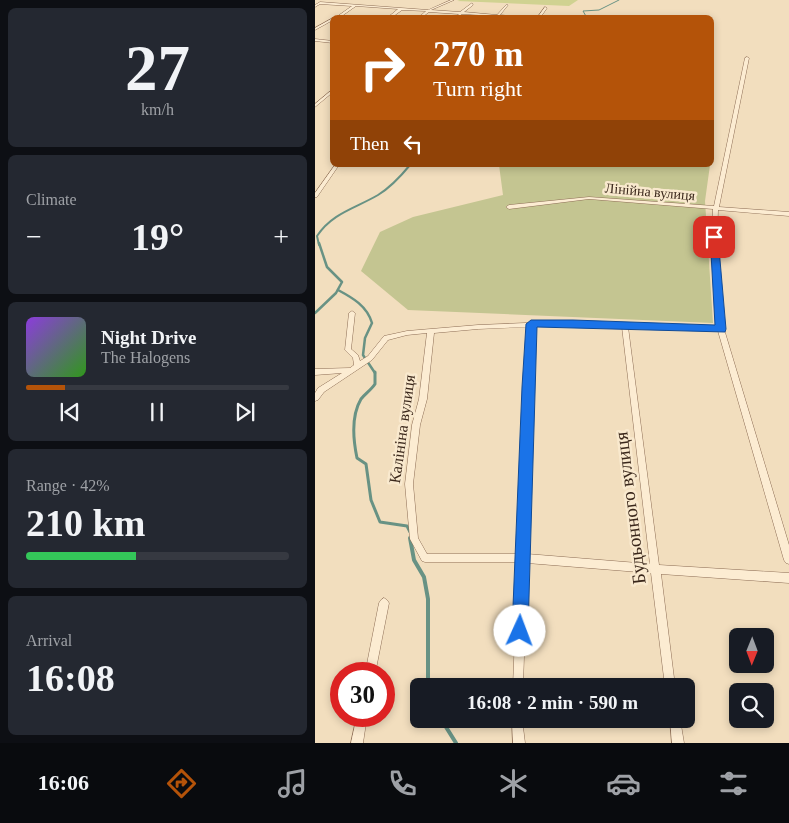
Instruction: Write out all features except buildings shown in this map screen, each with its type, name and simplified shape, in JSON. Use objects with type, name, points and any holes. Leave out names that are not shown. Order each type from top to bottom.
[{"type":"street","points":[[423,15],[429,10],[453,0]]},
{"type":"street","points":[[315,4],[320,2],[488,15]]},
{"type":"street","points":[[458,15],[472,4]]},
{"type":"street","points":[[498,15],[507,4]]},
{"type":"street","points":[[341,15],[356,5]]},
{"type":"street","points":[[392,15],[402,8]]},
{"type":"street","points":[[540,15],[546,8]]},
{"type":"street","points":[[315,29],[330,21]]},
{"type":"street","points":[[315,40],[330,42]]},
{"type":"street","points":[[747,58],[716,208],[714,237],[721,329],[789,560]]},
{"type":"street","points":[[315,106],[330,93]]},
{"type":"street","points":[[315,196],[336,167]]},
{"type":"street","name":"Лінійна вулиця","points":[[509,207],[589,198],[789,214]]},
{"type":"street","points":[[352,314],[348,350],[356,357],[355,368]]},
{"type":"street","points":[[315,398],[321,390],[367,360],[385,338],[407,333],[531,324],[721,329]]},
{"type":"street","points":[[519,678],[531,324]]},
{"type":"street","name":"Будьонного вулиця","points":[[625,325],[670,678]]},
{"type":"street","name":"Калініна вулиця","points":[[431,331],[423,399],[416,425],[409,484],[414,539],[425,558],[523,558]]},
{"type":"street","points":[[315,372],[355,368]]},
{"type":"street","points":[[523,558],[789,578]]},
{"type":"street","points":[[372,662],[384,603]]},
{"type":"street","points":[[357,743],[360,727]]},
{"type":"street","points":[[518,728],[519,743]]},
{"type":"street","points":[[676,728],[678,743]]},
{"type":"green space","points":[[578,0],[569,6],[457,1]]},
{"type":"green space","points":[[499,167],[710,167],[705,201],[713,323],[408,310],[361,271],[380,232],[413,217],[503,195]]},
{"type":"waterway","points":[[585,15],[583,11],[599,10],[619,0]]},
{"type":"waterway","points":[[319,245],[317,236],[323,228],[337,216],[383,192],[408,167]]},
{"type":"waterway","points":[[315,313],[336,293],[342,282],[327,267],[319,243]]},
{"type":"waterway","points":[[338,290],[359,303],[370,317],[372,323],[365,338],[363,355],[375,373]]},
{"type":"waterway","points":[[375,373],[375,384],[361,399],[354,420],[357,458],[366,464],[371,500],[380,522],[407,526],[410,532]]},
{"type":"waterway","points":[[410,538],[414,560],[424,577],[428,599],[428,678]]},
{"type":"waterway","points":[[447,728],[456,743]]},
{"type":"route","points":[[520,631],[531,324],[573,323],[721,329],[714,237]]}]
